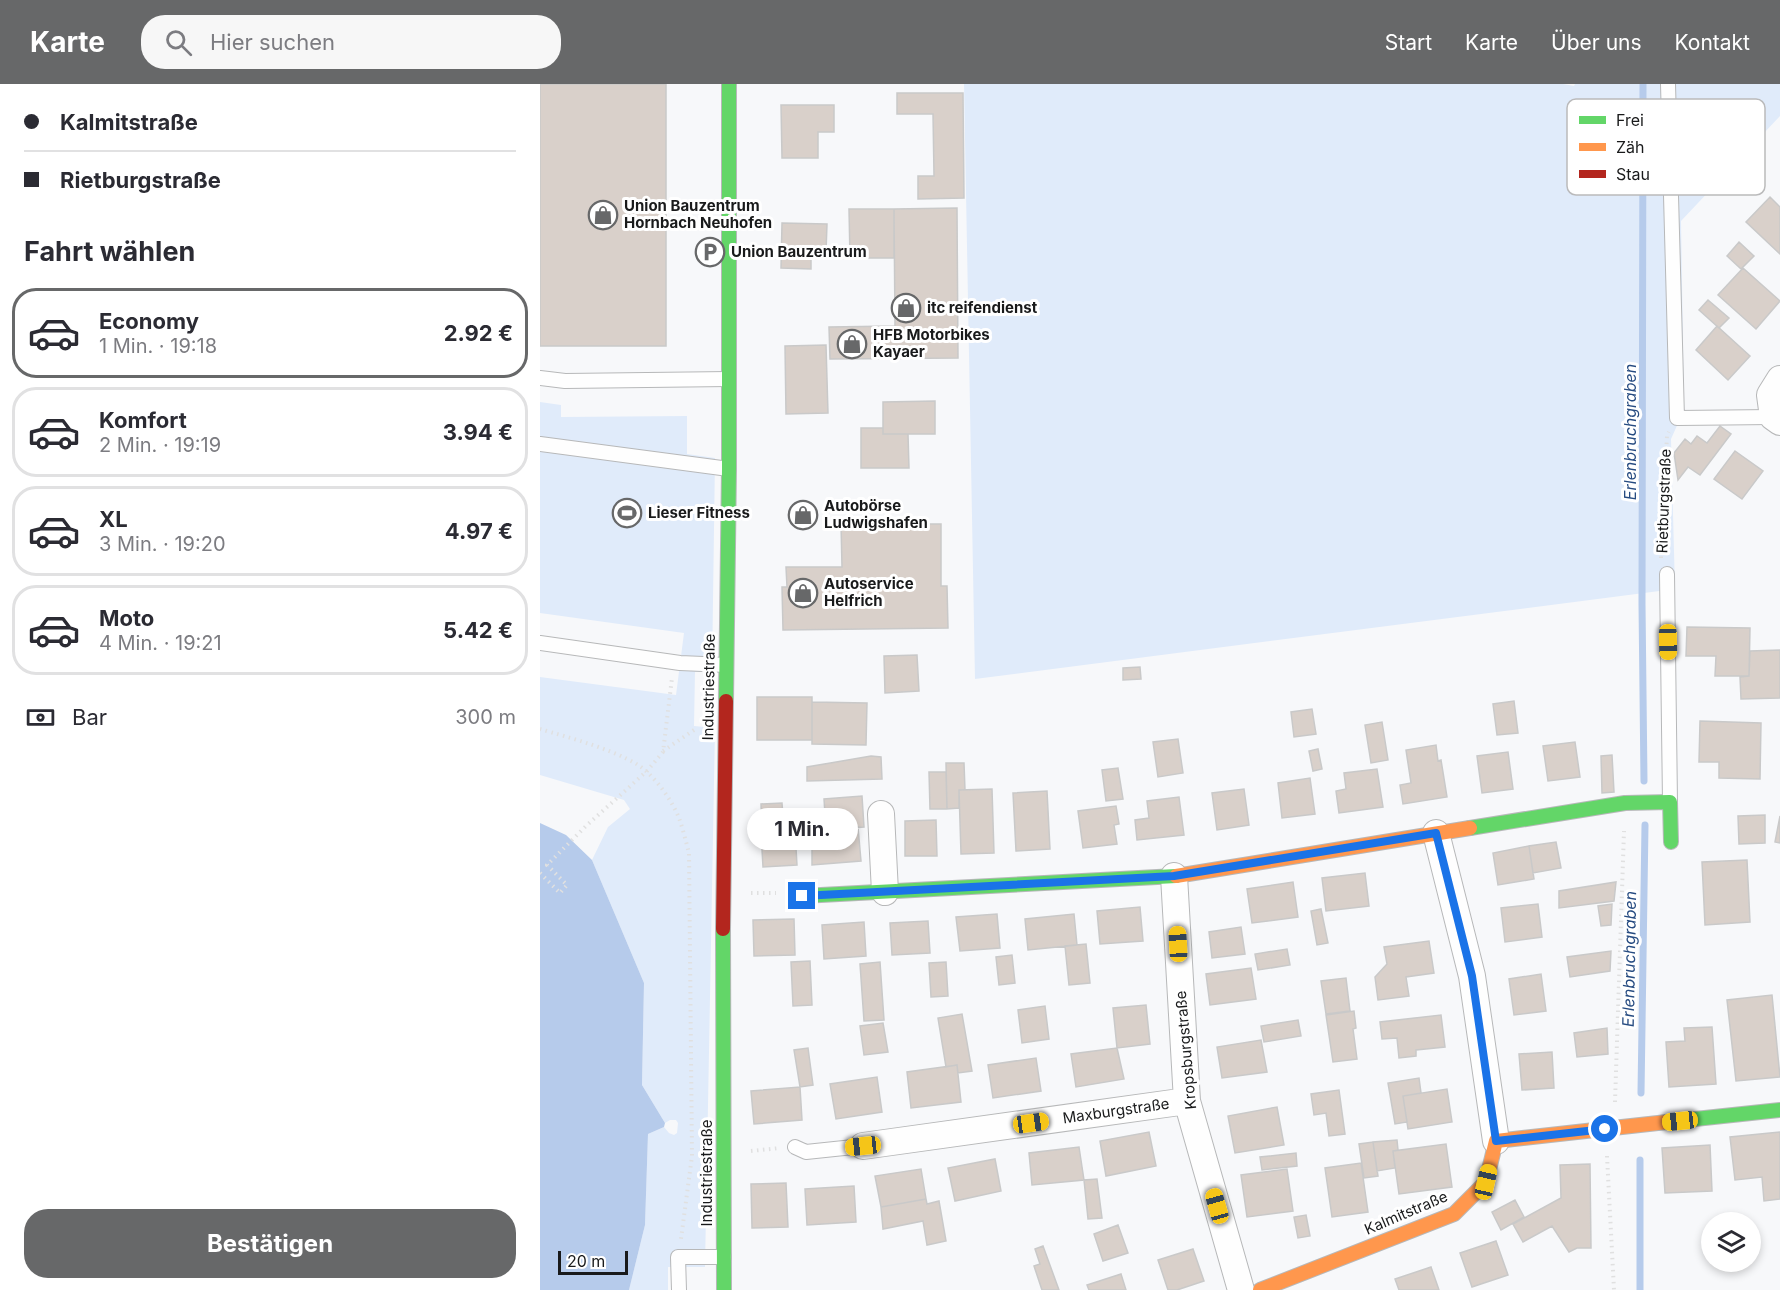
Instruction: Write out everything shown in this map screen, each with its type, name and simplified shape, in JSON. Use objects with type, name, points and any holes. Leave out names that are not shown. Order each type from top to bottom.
[{"type":"street","name":"Industriestraße","points":[[723,1290],[723,894],[729,470],[729,84]]},
{"type":"street","points":[[1777,419],[1770,395],[1780,379]]},
{"type":"street","points":[[802,896],[1174,876],[1625,803],[1670,802]]},
{"type":"street","name":"Rietburgstraße","points":[[1670,802],[1671,842]]},
{"type":"street","points":[[881,814],[885,892]]},
{"type":"street","points":[[1436,833],[1472,976],[1496,1141],[1780,1110]]},
{"type":"street","name":"Kropsburgstraße","points":[[1174,876],[1187,1101],[1241,1290]]},
{"type":"street","name":"Maxburgstraße","points":[[863,1146],[1187,1101]]},
{"type":"street","name":"Kalmitstraße","points":[[1260,1290],[1454,1214],[1486,1182],[1496,1141]]},
{"type":"lane","points":[[1668,84],[1668,99]]},
{"type":"lane","points":[[1671,195],[1677,418],[1777,419]]},
{"type":"lane","points":[[540,378],[565,381],[729,379]]},
{"type":"lane","points":[[540,444],[729,470]]},
{"type":"lane","name":"Rietburgstraße","points":[[1667,574],[1670,802]]},
{"type":"lane","points":[[540,644],[674,662],[726,665]]},
{"type":"lane","name":"Maxburgstraße","points":[[795,1147],[806,1152],[863,1146]]},
{"type":"lane","points":[[679,1290],[678,1257],[724,1257]]},
{"type":"path","name":"Rietburgstraße","points":[[1667,574],[1660,559],[1667,436],[1677,418]]},
{"type":"path","points":[[663,752],[674,662]]},
{"type":"path","points":[[540,873],[560,893],[567,885],[547,865],[647,771],[663,752],[698,727]]},
{"type":"path","points":[[540,729],[579,740],[630,760],[647,771],[666,794],[679,818],[689,853],[692,1156],[681,1239],[674,1248]]},
{"type":"path","points":[[1614,1290],[1609,1128],[1625,803]]},
{"type":"path","points":[[723,894],[793,892],[802,896]]},
{"type":"path","points":[[723,1153],[795,1147]]},
{"type":"shaded area","points":[[964,84],[1563,84],[1574,86],[1575,84],[1780,84],[1780,116],[1765,132],[1765,99],[1567,99],[1567,195],[1706,195],[1681,221],[1684,410],[1671,439],[1675,589],[975,679]]},
{"type":"shaded area","points":[[540,402],[561,405],[561,417],[687,416],[687,454],[715,458],[712,672],[695,672],[694,726],[715,728],[705,1267],[668,1267],[668,1290],[629,1290],[645,1225],[648,1134],[664,1127],[674,1135],[677,1133],[678,1123],[676,1120],[670,1120],[665,1123],[642,1085],[644,983],[592,860],[608,827],[630,809],[624,800],[540,775],[540,677],[676,695],[684,633],[540,613]]},
{"type":"water","points":[[540,823],[566,835],[592,860],[644,983],[642,1085],[665,1123],[664,1127],[648,1134],[645,1225],[629,1290],[540,1290]]},
{"type":"building","name":"Union Bauzentrum Hornbach Neuhofen","points":[[540,84],[666,84],[666,346],[540,346]]},
{"type":"building","points":[[897,93],[963,93],[964,198],[918,199],[918,176],[934,176],[933,114],[897,114]]},
{"type":"building","points":[[781,105],[834,105],[834,132],[818,132],[818,158],[782,158]]},
{"type":"building","points":[[1770,197],[1780,207],[1780,254],[1746,222]]},
{"type":"building","points":[[957,208],[958,358],[830,359],[829,327],[895,326],[894,209]]},
{"type":"building","points":[[849,209],[894,209],[894,258],[850,258]]},
{"type":"building","points":[[782,223],[827,224],[826,252],[811,252],[811,269],[781,268]]},
{"type":"building","points":[[1739,242],[1754,256],[1741,269],[1727,256]]},
{"type":"building","points":[[1743,268],[1780,301],[1756,329],[1718,295]]},
{"type":"building","points":[[1708,300],[1729,318],[1719,328],[1699,310]]},
{"type":"building","points":[[1717,326],[1750,356],[1728,380],[1696,350]]},
{"type":"building","points":[[826,345],[828,413],[786,414],[785,346]]},
{"type":"building","points":[[935,401],[935,434],[883,434],[883,402]]},
{"type":"building","points":[[1720,426],[1731,434],[1700,475],[1688,467],[1678,480],[1674,453],[1685,439],[1691,444],[1697,436],[1707,443]]},
{"type":"building","points":[[861,428],[883,428],[883,434],[908,434],[909,468],[861,468]]},
{"type":"building","points":[[1735,451],[1763,471],[1742,499],[1714,479]]},
{"type":"building","points":[[841,524],[941,524],[941,586],[947,586],[948,628],[783,630],[782,587],[787,587],[786,567],[842,567]]},
{"type":"building","points":[[1687,627],[1750,628],[1749,676],[1715,676],[1716,656],[1686,656]]},
{"type":"building","points":[[1780,650],[1780,698],[1741,699],[1740,677],[1749,676],[1750,651]]},
{"type":"building","points":[[917,655],[919,691],[885,693],[884,656]]},
{"type":"building","points":[[1140,667],[1141,679],[1123,680],[1123,668]]},
{"type":"building","points":[[757,697],[812,697],[812,740],[757,740]]},
{"type":"building","points":[[1514,701],[1518,733],[1497,735],[1493,704]]},
{"type":"building","points":[[812,702],[867,703],[866,745],[812,744]]},
{"type":"building","points":[[1312,709],[1316,734],[1294,737],[1291,712]]},
{"type":"building","points":[[1700,721],[1761,723],[1760,779],[1719,778],[1719,762],[1699,762]]},
{"type":"building","points":[[1382,722],[1388,760],[1371,763],[1365,725]]},
{"type":"building","points":[[1178,739],[1183,773],[1158,777],[1153,742]]},
{"type":"building","points":[[1575,742],[1580,777],[1548,781],[1543,746]]},
{"type":"building","points":[[1436,745],[1447,797],[1403,804],[1400,785],[1411,783],[1406,750]]},
{"type":"building","points":[[1318,749],[1322,769],[1313,771],[1309,751]]},
{"type":"building","points":[[1508,752],[1513,789],[1482,793],[1477,756]]},
{"type":"building","points":[[1612,755],[1614,792],[1602,793],[1601,756]]},
{"type":"building","points":[[871,756],[881,757],[882,779],[807,781],[807,767]]},
{"type":"building","points":[[946,763],[964,763],[965,790],[959,790],[959,808],[947,809]]},
{"type":"building","points":[[1118,768],[1123,799],[1106,801],[1102,770]]},
{"type":"building","points":[[1377,769],[1383,807],[1339,813],[1336,791],[1346,789],[1344,773]]},
{"type":"building","points":[[929,772],[946,772],[947,809],[930,809]]},
{"type":"building","points":[[1310,778],[1315,814],[1282,818],[1278,783]]},
{"type":"building","points":[[992,789],[994,853],[961,854],[959,790]]},
{"type":"building","points":[[1244,789],[1249,825],[1217,830],[1212,793]]},
{"type":"building","points":[[1047,791],[1050,849],[1016,851],[1013,793]]},
{"type":"building","points":[[862,796],[864,827],[826,830],[824,799]]},
{"type":"building","points":[[1179,797],[1184,835],[1137,840],[1135,820],[1149,818],[1147,801]]},
{"type":"building","points":[[782,803],[784,830],[762,831],[761,804]]},
{"type":"building","points":[[1116,806],[1119,824],[1114,825],[1117,844],[1083,848],[1078,811]]},
{"type":"building","points":[[1765,815],[1765,843],[1739,844],[1738,816]]},
{"type":"building","points":[[1780,816],[1780,843],[1775,842]]},
{"type":"building","points":[[936,820],[937,856],[905,856],[905,821]]},
{"type":"building","points":[[858,827],[861,861],[812,865],[812,846],[827,845],[826,830]]},
{"type":"building","points":[[795,831],[797,865],[763,867],[761,832]]},
{"type":"building","points":[[1556,842],[1561,868],[1533,873],[1529,846]]},
{"type":"building","points":[[1529,846],[1534,879],[1498,885],[1493,853]]},
{"type":"building","points":[[1747,860],[1750,922],[1705,925],[1702,862]]},
{"type":"building","points":[[1365,873],[1369,906],[1326,911],[1322,878]]},
{"type":"building","points":[[1293,882],[1298,917],[1252,923],[1247,889]]},
{"type":"building","points":[[1616,882],[1614,901],[1559,908],[1559,891]]},
{"type":"building","points":[[1538,904],[1542,937],[1505,942],[1501,908]]},
{"type":"building","points":[[1612,904],[1611,925],[1601,926],[1598,906]]},
{"type":"building","points":[[1140,907],[1143,941],[1100,944],[1097,911]]},
{"type":"building","points":[[1321,909],[1328,943],[1317,945],[1311,911]]},
{"type":"building","points":[[997,914],[1000,948],[960,951],[956,917]]},
{"type":"building","points":[[1074,914],[1077,945],[1028,950],[1025,919]]},
{"type":"building","points":[[794,919],[795,955],[754,956],[753,920]]},
{"type":"building","points":[[928,921],[930,953],[892,955],[890,923]]},
{"type":"building","points":[[864,922],[866,956],[824,959],[822,925]]},
{"type":"building","points":[[1241,927],[1245,954],[1212,958],[1209,932]]},
{"type":"building","points":[[1429,941],[1434,973],[1406,977],[1409,996],[1378,1000],[1375,977],[1387,964],[1384,947]]},
{"type":"building","points":[[1086,944],[1090,983],[1069,985],[1065,946]]},
{"type":"building","points":[[1287,949],[1290,965],[1258,970],[1255,954]]},
{"type":"building","points":[[1611,951],[1610,971],[1570,977],[1567,957]]},
{"type":"building","points":[[1012,955],[1015,983],[999,985],[996,957]]},
{"type":"building","points":[[810,961],[812,1005],[793,1006],[791,962]]},
{"type":"building","points":[[880,962],[884,1020],[864,1021],[860,964]]},
{"type":"building","points":[[946,962],[948,996],[931,997],[929,963]]},
{"type":"building","points":[[1251,968],[1256,999],[1210,1005],[1206,974]]},
{"type":"building","points":[[1541,974],[1546,1011],[1514,1015],[1509,979]]},
{"type":"building","points":[[1346,978],[1350,1011],[1326,1014],[1321,981]]},
{"type":"building","points":[[1772,995],[1780,1077],[1736,1081],[1727,1000]]},
{"type":"building","points":[[1146,1005],[1150,1044],[1117,1048],[1113,1008]]},
{"type":"building","points":[[1045,1006],[1049,1039],[1022,1043],[1018,1010]]},
{"type":"building","points":[[1354,1011],[1356,1028],[1353,1029],[1357,1059],[1333,1062],[1326,1015]]},
{"type":"building","points":[[962,1014],[972,1071],[958,1073],[957,1065],[946,1067],[938,1018]]},
{"type":"building","points":[[1441,1015],[1445,1047],[1416,1050],[1416,1056],[1399,1058],[1397,1038],[1382,1039],[1380,1022]]},
{"type":"building","points":[[1298,1020],[1301,1036],[1264,1042],[1261,1026]]},
{"type":"building","points":[[883,1023],[888,1052],[864,1055],[860,1026]]},
{"type":"building","points":[[1712,1027],[1716,1084],[1669,1087],[1666,1042],[1685,1041],[1684,1028]]},
{"type":"building","points":[[1607,1028],[1608,1054],[1577,1057],[1574,1033]]},
{"type":"building","points":[[1261,1040],[1267,1072],[1222,1078],[1217,1047]]},
{"type":"building","points":[[808,1048],[813,1085],[800,1087],[794,1050]]},
{"type":"building","points":[[1117,1048],[1124,1079],[1076,1087],[1071,1054]]},
{"type":"building","points":[[1552,1052],[1554,1088],[1522,1090],[1519,1054]]},
{"type":"building","points":[[1036,1058],[1041,1091],[993,1098],[988,1065]]},
{"type":"building","points":[[957,1065],[961,1102],[911,1108],[907,1072]]},
{"type":"building","points":[[877,1077],[882,1112],[836,1119],[830,1084]]},
{"type":"building","points":[[1419,1078],[1421,1093],[1403,1096],[1407,1122],[1395,1124],[1388,1083]]},
{"type":"building","points":[[800,1087],[802,1120],[754,1124],[751,1091]]},
{"type":"building","points":[[1447,1089],[1452,1122],[1408,1129],[1403,1096]]},
{"type":"building","points":[[1339,1090],[1345,1134],[1329,1136],[1326,1113],[1314,1115],[1311,1094]]},
{"type":"building","points":[[1277,1107],[1284,1145],[1235,1153],[1228,1116]]},
{"type":"building","points":[[1149,1132],[1156,1166],[1106,1176],[1100,1141]]},
{"type":"building","points":[[1780,1132],[1780,1199],[1764,1201],[1762,1177],[1735,1180],[1730,1137]]},
{"type":"building","points":[[1397,1140],[1398,1150],[1393,1151],[1395,1168],[1377,1171],[1373,1142]]},
{"type":"building","points":[[1373,1142],[1378,1176],[1364,1178],[1359,1144]]},
{"type":"building","points":[[1446,1144],[1452,1187],[1399,1194],[1393,1151]]},
{"type":"building","points":[[1710,1145],[1712,1191],[1665,1193],[1662,1148]]},
{"type":"building","points":[[1079,1147],[1084,1180],[1032,1185],[1029,1153]]},
{"type":"building","points":[[1296,1153],[1297,1166],[1262,1170],[1260,1157]]},
{"type":"building","points":[[995,1159],[1001,1191],[955,1201],[948,1168]]},
{"type":"building","points":[[1361,1163],[1368,1212],[1332,1217],[1325,1168]]},
{"type":"building","points":[[1590,1164],[1591,1248],[1577,1248],[1569,1252],[1552,1226],[1523,1242],[1513,1224],[1561,1198],[1560,1165]]},
{"type":"building","points":[[921,1169],[926,1199],[881,1207],[875,1176]]},
{"type":"building","points":[[1287,1169],[1293,1211],[1247,1217],[1241,1175]]},
{"type":"building","points":[[1097,1179],[1102,1218],[1088,1219],[1084,1180]]},
{"type":"building","points":[[786,1183],[788,1227],[752,1228],[751,1184]]},
{"type":"building","points":[[854,1186],[856,1222],[807,1225],[805,1189]]},
{"type":"building","points":[[926,1199],[927,1204],[939,1201],[946,1241],[927,1245],[923,1221],[883,1229],[881,1207]]},
{"type":"building","points":[[1515,1200],[1524,1217],[1501,1230],[1492,1212]]},
{"type":"building","points":[[1306,1215],[1310,1236],[1298,1238],[1294,1217]]},
{"type":"building","points":[[1118,1225],[1128,1253],[1103,1261],[1094,1234]]},
{"type":"building","points":[[1496,1241],[1508,1275],[1472,1287],[1460,1253]]},
{"type":"building","points":[[1043,1246],[1059,1290],[1042,1290],[1034,1266],[1040,1264],[1035,1249]]},
{"type":"building","points":[[1193,1249],[1204,1281],[1177,1290],[1168,1290],[1158,1260]]},
{"type":"building","points":[[1431,1267],[1439,1290],[1399,1290],[1395,1279]]},
{"type":"building","points":[[1121,1274],[1126,1290],[1089,1290],[1087,1285]]},
{"type":"waterway","name":"Erlenbruchgraben","points":[[1643,84],[1643,99]]},
{"type":"waterway","name":"Erlenbruchgraben","points":[[1643,195],[1644,781]]},
{"type":"waterway","name":"Erlenbruchgraben","points":[[1641,1093],[1645,825]]},
{"type":"waterway","name":"Erlenbruchgraben","points":[[1640,1160],[1640,1290]]},
{"type":"traffic: fast","points":[[726,701],[729,469],[729,84]]},
{"type":"traffic: fast","points":[[1470,828],[1625,803],[1670,802],[1671,842]]},
{"type":"traffic: fast","points":[[802,896],[1176,876]]},
{"type":"traffic: fast","points":[[723,929],[724,1290]]},
{"type":"traffic: fast","points":[[1667,1122],[1780,1110]]},
{"type":"traffic: slow","points":[[1176,876],[1470,828]]},
{"type":"traffic: slow","points":[[1260,1290],[1454,1214],[1486,1182],[1496,1141],[1667,1122]]},
{"type":"traffic: jam","points":[[723,929],[726,701]]},
{"type":"place","name":"Union Bauzentrum Hornbach Neuhofen","points":[[603,215]]},
{"type":"place","name":"Union Bauzentrum","points":[[710,252]]},
{"type":"place","name":"itc reifendienst","points":[[906,308]]},
{"type":"place","name":"HFB Motorbikes Kayaer","points":[[852,344]]},
{"type":"place","name":"Lieser Fitness","points":[[627,513]]},
{"type":"place","name":"Autobörse Ludwigshafen","points":[[803,515]]},
{"type":"place","name":"Autoservice Helfrich","points":[[803,593]]},
{"type":"route","points":[[802,896],[1174,876],[1436,833],[1472,976],[1496,1141],[1605,1129]]}]
